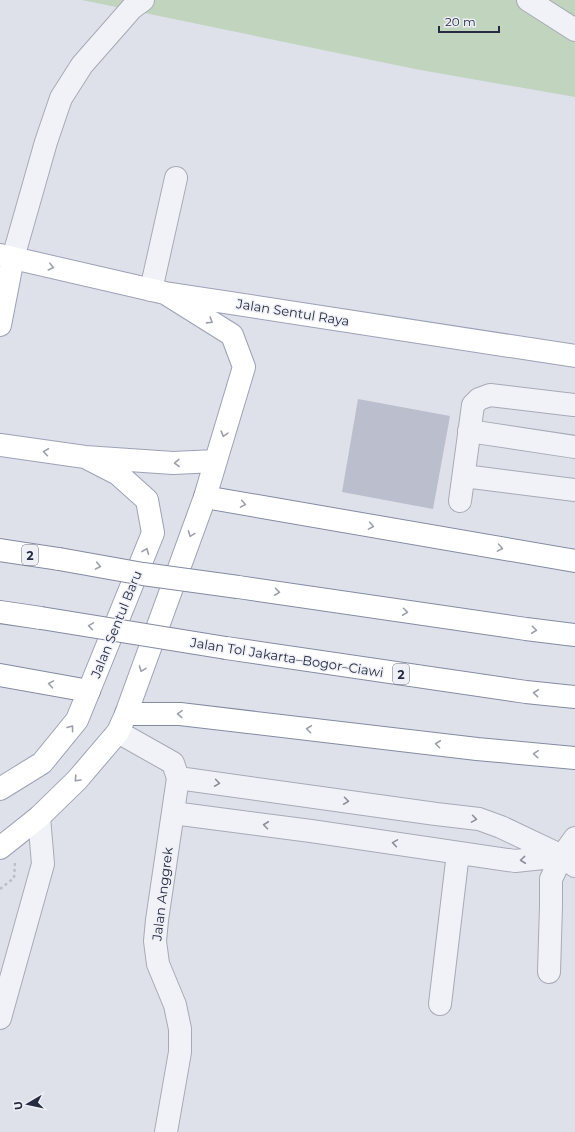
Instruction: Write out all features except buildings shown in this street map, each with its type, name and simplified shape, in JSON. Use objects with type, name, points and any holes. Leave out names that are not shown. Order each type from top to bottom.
[{"type":"main road","name":"Jalan Sentul Raya","points":[[7,257],[158,291],[575,356]]},
{"type":"main road","points":[[0,325],[7,257]]},
{"type":"main road","points":[[0,848],[39,817],[77,780],[122,723],[205,497],[244,366],[232,335],[158,291]]},
{"type":"main road","points":[[0,445],[85,457],[173,464],[216,461]]},
{"type":"main road","name":"Jalan Sentul Baru","points":[[0,789],[42,764],[77,720],[153,533],[147,500],[118,474],[85,457]]},
{"type":"main road","points":[[205,497],[575,561]]},
{"type":"main road","name":"2","points":[[0,550],[143,574],[526,630],[575,635]]},
{"type":"main road","name":"Jalan Tol Jakarta–Bogor–Ciawi","points":[[0,612],[226,648],[526,692],[575,697]]},
{"type":"main road","points":[[0,676],[89,691]]},
{"type":"main road","points":[[122,723],[180,714],[477,749],[575,758]]},
{"type":"street","points":[[7,257],[61,98],[82,65],[132,8],[143,0]]},
{"type":"street","points":[[528,0],[575,30]]},
{"type":"street","points":[[158,291],[176,178]]},
{"type":"street","points":[[460,501],[473,405],[479,399],[490,395],[575,400]]},
{"type":"street","points":[[470,431],[575,447]]},
{"type":"street","points":[[464,476],[575,490]]},
{"type":"street","points":[[122,723],[173,763],[178,778],[479,819],[501,827],[571,860]]},
{"type":"street","name":"Jalan Anggrek","points":[[166,1132],[180,1052],[180,1029],[175,1004],[158,964],[155,941],[178,778]]},
{"type":"street","points":[[173,813],[311,831],[458,854],[514,861],[571,860]]},
{"type":"street","points":[[0,1018],[43,864],[39,817]]},
{"type":"street","points":[[549,972],[551,879],[571,860],[575,838]]},
{"type":"street","points":[[440,1004],[458,854]]},
{"type":"green space","points":[[82,0],[575,0],[575,97],[415,69]]}]
